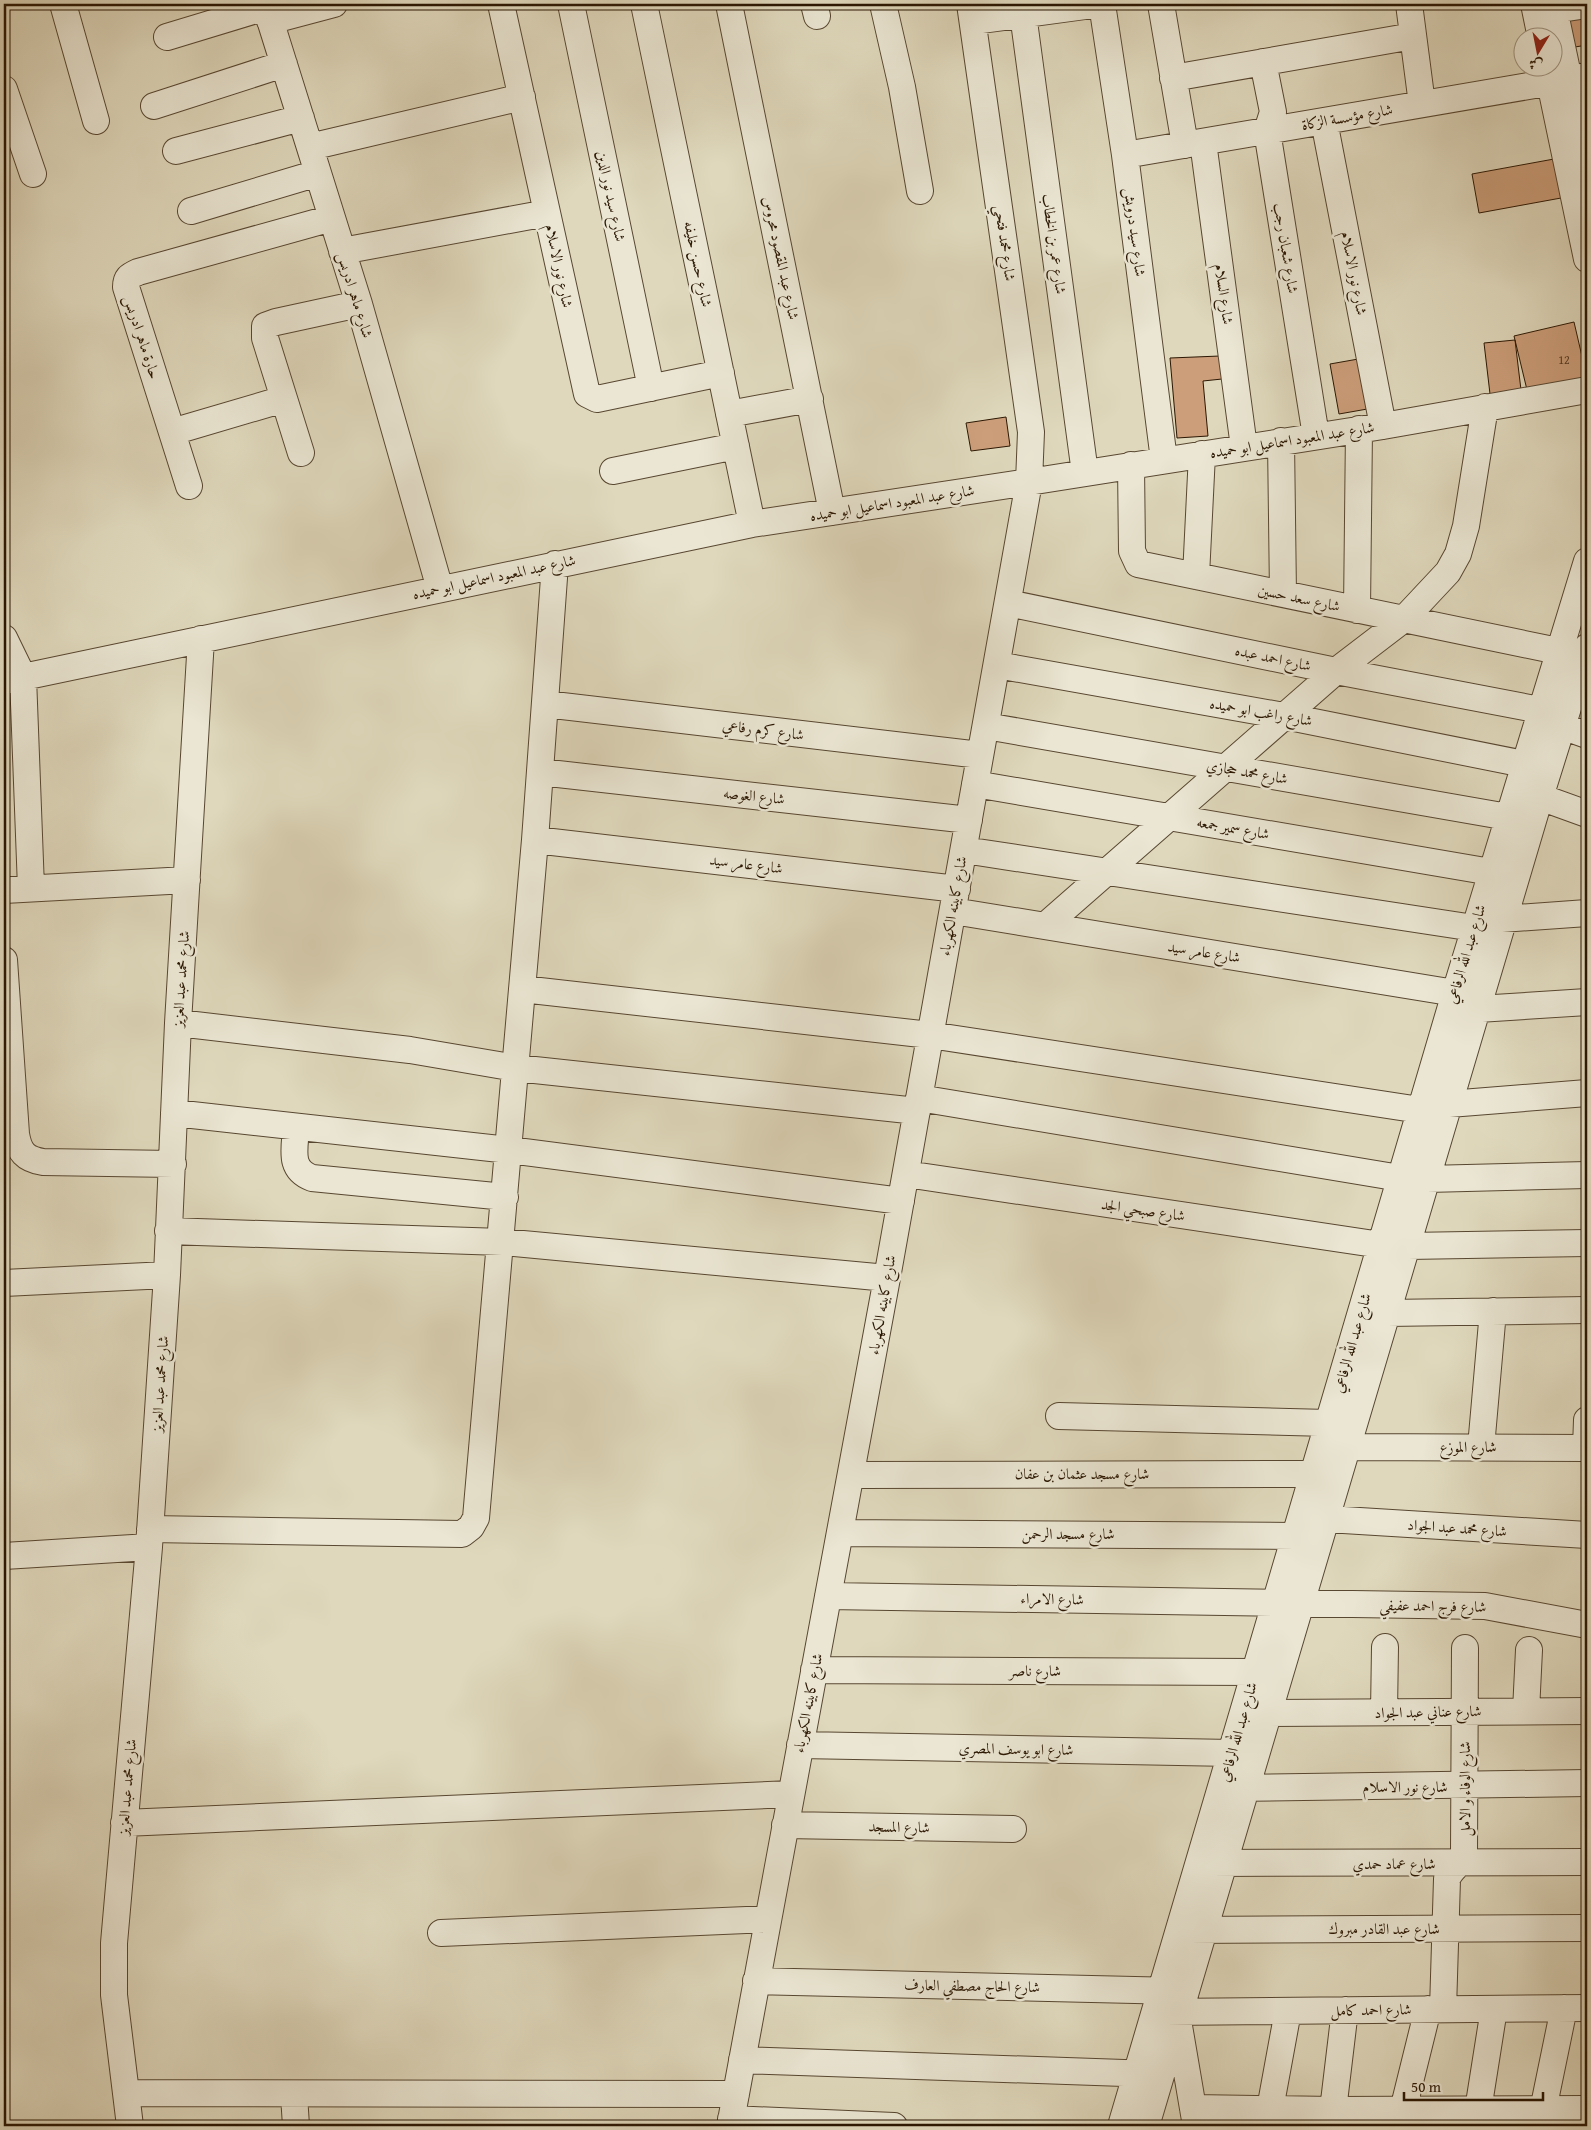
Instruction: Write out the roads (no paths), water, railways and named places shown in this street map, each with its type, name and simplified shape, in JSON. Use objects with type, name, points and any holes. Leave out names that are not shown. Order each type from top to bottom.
[{"type":"street","points":[[62,4],[96,121]]},
{"type":"street","name":"شارع نور الاسلام","points":[[501,4],[587,394],[597,399],[721,373]]},
{"type":"street","name":"شارع سيد نور الدين","points":[[572,4],[651,388]]},
{"type":"street","name":"شارع حسن خليفه","points":[[644,4],[752,524]]},
{"type":"street","name":"شارع عبد المقصود محروس","points":[[729,4],[832,512]]},
{"type":"street","points":[[883,4],[902,87],[920,191]]},
{"type":"street","points":[[972,12],[1023,14],[1101,4]]},
{"type":"street","name":"شارع سيد درويش","points":[[1101,4],[1125,155],[1164,460]]},
{"type":"street","points":[[1161,4],[1173,78],[1194,143]]},
{"type":"street","points":[[1409,4],[1422,104]]},
{"type":"street","points":[[166,37],[267,11],[325,5]]},
{"type":"street","points":[[1547,6],[1587,5]]},
{"type":"street","points":[[1543,28],[1547,6]]},
{"type":"street","points":[[1547,6],[1552,28]]},
{"type":"street","name":"شارع ماهر ادريس","points":[[267,11],[359,304],[440,589]]},
{"type":"street","name":"شارع محمد فتحي","points":[[972,12],[1031,432],[1029,482]]},
{"type":"street","name":"شارع عمر بن الخطاب","points":[[1023,14],[1085,473]]},
{"type":"street","points":[[1173,78],[1413,36]]},
{"type":"street","name":"شارع شعبان رجب","points":[[1263,62],[1273,112],[1267,131],[1316,436]]},
{"type":"street","points":[[154,106],[284,64]]},
{"type":"street","name":"شارع مؤسسة الزكاة","points":[[1125,155],[1422,104],[1553,78]]},
{"type":"street","points":[[1563,78],[1587,259]]},
{"type":"street","points":[[1564,78],[1586,157]]},
{"type":"street","points":[[4,89],[34,174]]},
{"type":"street","points":[[310,147],[522,98]]},
{"type":"street","points":[[176,151],[300,118]]},
{"type":"street","name":"شارع نور الاسلام","points":[[1324,121],[1371,428],[1357,610]]},
{"type":"street","name":"شارع السلام","points":[[1194,143],[1244,447]]},
{"type":"street","points":[[191,211],[318,173]]},
{"type":"street","points":[[342,252],[547,212]]},
{"type":"street","name":"حارة ماهر ادريس","points":[[189,486],[126,287],[129,276],[332,218]]},
{"type":"street","points":[[301,453],[265,338],[265,326],[359,304]]},
{"type":"street","name":"شارع عبد المعبود اسماعيل ابو حميده","points":[[14,679],[752,524],[1371,428],[1587,390]]},
{"type":"street","points":[[729,414],[810,399]]},
{"type":"street","points":[[172,432],[284,400]]},
{"type":"street","points":[[1046,926],[1336,671],[1404,619],[1448,572],[1458,554],[1466,526],[1485,407]]},
{"type":"street","points":[[1281,441],[1283,594]]},
{"type":"street","points":[[613,471],[736,446]]},
{"type":"street","points":[[1196,576],[1202,454]]},
{"type":"street","name":"شارع سعد حسين","points":[[1131,465],[1134,559],[1138,564],[1558,651]]},
{"type":"street","name":"شارع كابينه الكهرباء","points":[[731,2123],[906,1174],[1029,482]]},
{"type":"street","name":"شارع عبد الله الرفاعي","points":[[1235,1788],[1232,1753],[1420,1110],[1587,560]]},
{"type":"street","points":[[4,1556],[149,1538],[462,1534],[471,1527],[477,1505],[502,1242],[535,840],[555,564]]},
{"type":"street","name":"شارع احمد عبده","points":[[1008,603],[1336,671],[1540,710]]},
{"type":"street","points":[[4,638],[14,679],[31,888]]},
{"type":"street","name":"شارع محمد عبد العزيز","points":[[130,2126],[114,1995],[116,1898],[149,1538],[167,1275],[178,1023],[201,639]]},
{"type":"street","name":"شارع عبد الله الرفاعي","points":[[1121,2126],[1150,2073],[1172,2005],[1192,1930],[1235,1788],[1270,1713],[1540,797],[1587,647]]},
{"type":"street","name":"شارع راغب ابو حميده","points":[[997,665],[1284,716],[1524,764]]},
{"type":"street","name":"شارع كرم رفاعي","points":[[545,704],[980,755]]},
{"type":"street","name":"شارع محمد حجازي","points":[[986,726],[1508,817]]},
{"type":"street","points":[[1562,726],[1587,735]]},
{"type":"street","name":"شارع الغوصه","points":[[540,772],[969,820]]},
{"type":"street","name":"شارع سمير جمعه","points":[[975,784],[1491,872]]},
{"type":"street","points":[[1540,797],[1587,814]]},
{"type":"street","name":"شارع عامر سيد","points":[[535,840],[955,900],[1046,926],[1455,994]]},
{"type":"street","points":[[964,850],[1476,925],[1505,919],[1587,913]]},
{"type":"street","points":[[4,890],[187,880]]},
{"type":"street","points":[[4,960],[16,1134],[18,1145],[23,1154],[32,1160],[43,1162],[173,1164]]},
{"type":"street","points":[[522,990],[930,1035],[1420,1110]]},
{"type":"street","points":[[1478,1009],[1587,1002]]},
{"type":"street","points":[[178,1023],[410,1050],[516,1068],[918,1105],[1400,1178]]},
{"type":"street","points":[[1449,1104],[1587,1093]]},
{"type":"street","points":[[174,1113],[296,1128],[509,1150],[901,1201]]},
{"type":"street","points":[[296,1128],[294,1161],[298,1169],[312,1178],[505,1197]]},
{"type":"street","name":"شارع صبحي الجد","points":[[906,1174],[1381,1245]]},
{"type":"street","points":[[1427,1179],[1587,1175]]},
{"type":"street","points":[[168,1231],[502,1242],[887,1278]]},
{"type":"street","points":[[1408,1246],[1587,1243]]},
{"type":"street","points":[[4,1283],[167,1275]]},
{"type":"street","points":[[1387,1313],[1587,1310]]},
{"type":"street","points":[[1481,1447],[1493,1311]]},
{"type":"street","points":[[1059,1416],[1328,1423]]},
{"type":"street","points":[[1587,1420],[1587,1448]]},
{"type":"street","name":"شارع الموزع","points":[[1348,1447],[1587,1448]]},
{"type":"street","name":"شارع مسجد عثمان بن عفان","points":[[851,1475],[1314,1474]]},
{"type":"street","name":"شارع محمد عبد الجواد","points":[[1326,1519],[1587,1535]]},
{"type":"street","name":"شارع مسجد الرحمن","points":[[840,1533],[1295,1536]]},
{"type":"street","name":"شارع الامراء","points":[[828,1596],[1276,1603]]},
{"type":"street","name":"شارع فرج احمد عفيفي","points":[[1276,1603],[1485,1606],[1511,1609],[1555,1620],[1587,1625]]},
{"type":"street","points":[[1384,1712],[1385,1647]]},
{"type":"street","name":"شارع الوفاء و الامل","points":[[1403,2110],[1435,2009],[1446,1928],[1447,1879],[1464,1854],[1466,1786],[1465,1648]]},
{"type":"street","points":[[1526,1711],[1529,1650]]},
{"type":"street","name":"شارع ناصر","points":[[814,1670],[1256,1672]]},
{"type":"street","name":"شارع عناني عبد الجواد","points":[[1270,1713],[1587,1710]]},
{"type":"street","name":"شارع ابو يوسف المصري","points":[[800,1745],[1232,1753]]},
{"type":"street","name":"شارع نور الاسلام","points":[[1235,1788],[1587,1784]]},
{"type":"street","points":[[124,1823],[791,1794]]},
{"type":"street","name":"شارع المسجد","points":[[785,1825],[1013,1829]]},
{"type":"street","name":"شارع عماد حمدي","points":[[1213,1864],[1587,1862]]},
{"type":"street","points":[[441,1933],[768,1919]]},
{"type":"street","name":"شارع عبد القادر مبروك","points":[[1192,1930],[1587,1928]]},
{"type":"street","name":"شارع الحاج مصطفي العارف","points":[[756,1981],[1172,2005]]},
{"type":"street","points":[[1172,2005],[1194,2117],[1270,2109],[1587,2109]]},
{"type":"street","name":"شارع احمد كامل","points":[[1172,2005],[1288,2011],[1576,2008]]},
{"type":"street","points":[[1543,2110],[1576,2008]]},
{"type":"street","points":[[1478,2110],[1494,2009]]},
{"type":"street","points":[[1333,2110],[1345,2010]]},
{"type":"street","points":[[1270,2109],[1288,2011]]},
{"type":"street","points":[[742,2060],[1150,2073]]},
{"type":"street","name":"شارع عبد الله الرفاعي","points":[[1146,2126],[1150,2073]]},
{"type":"street","points":[[126,2093],[736,2094]]},
{"type":"street","points":[[294,2094],[296,2126]]},
{"type":"street","points":[[731,2123],[894,2126]]}]
